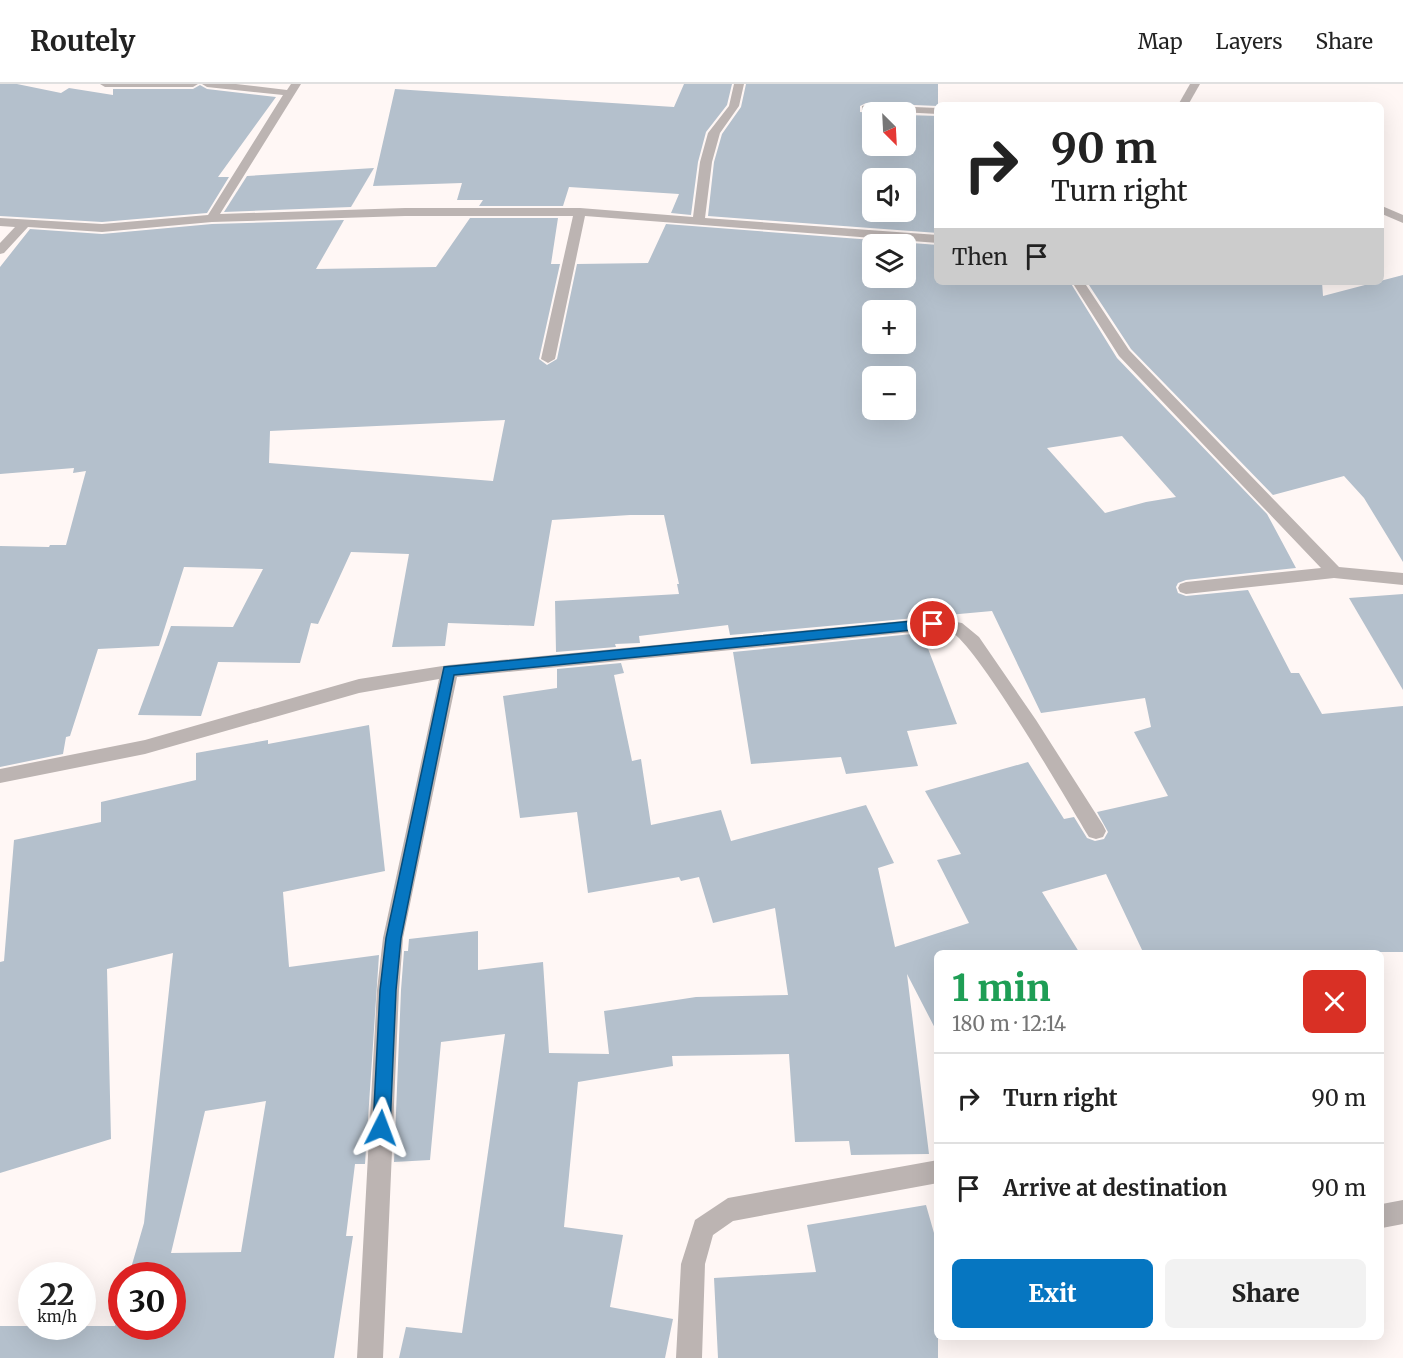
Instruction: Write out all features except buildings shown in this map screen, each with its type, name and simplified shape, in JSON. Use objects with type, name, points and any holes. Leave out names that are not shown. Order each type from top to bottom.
[{"type":"street","points":[[105,84],[193,84]]},
{"type":"street","points":[[207,84],[293,88],[212,218]]},
{"type":"street","points":[[699,220],[706,162],[714,133],[734,106],[740,84]]},
{"type":"street","points":[[1185,102],[1195,84]]},
{"type":"street","points":[[916,110],[934,111]]},
{"type":"street","points":[[1384,211],[1403,219]]},
{"type":"street","points":[[0,222],[102,228],[212,218],[405,212],[579,212],[934,239]]},
{"type":"street","points":[[548,359],[579,212]]},
{"type":"street","points":[[0,250],[24,224]]},
{"type":"street","points":[[1080,285],[1124,353],[1334,572]]},
{"type":"street","points":[[1186,588],[1334,572],[1403,579]]},
{"type":"street","points":[[0,776],[145,747],[359,686],[449,671],[548,659],[933,624],[956,627],[973,641],[1096,831]]},
{"type":"street","points":[[370,1358],[388,990],[393,938],[449,671]]},
{"type":"street","points":[[689,1358],[693,1264],[703,1228],[729,1210],[934,1172]]},
{"type":"street","points":[[1384,1216],[1403,1212]]},
{"type":"route","points":[[381,1128],[393,938],[449,671],[933,624]]}]
